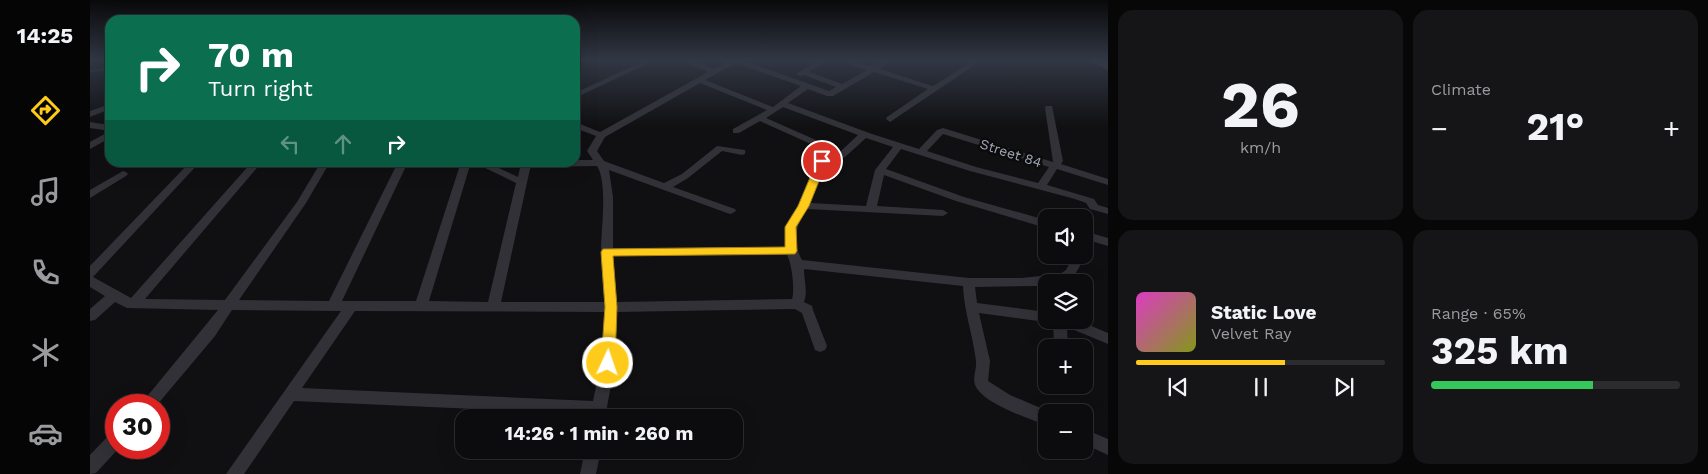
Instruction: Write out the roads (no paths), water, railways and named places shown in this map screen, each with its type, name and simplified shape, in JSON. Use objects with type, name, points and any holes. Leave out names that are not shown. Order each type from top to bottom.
[{"type":"street","points":[[580,94],[605,82]]},
{"type":"street","points":[[599,409],[608,363],[611,307],[607,252],[608,197],[605,171],[592,151],[601,134],[695,82]]},
{"type":"street","points":[[704,82],[774,110]]},
{"type":"street","points":[[796,82],[830,94],[853,82]]},
{"type":"street","points":[[831,82],[844,87]]},
{"type":"street","points":[[914,82],[936,89]]},
{"type":"street","points":[[890,119],[944,82]]},
{"type":"street","points":[[736,131],[774,110],[806,86]]},
{"type":"street","points":[[782,104],[921,152],[1040,188],[1079,197],[1090,202],[1094,207],[1108,211]]},
{"type":"street","points":[[90,114],[105,108]]},
{"type":"street","points":[[1040,188],[1056,167],[1058,161],[1049,108]]},
{"type":"street","points":[[758,118],[842,155],[866,134]]},
{"type":"street","points":[[90,125],[105,127]]},
{"type":"street","points":[[580,127],[601,134]]},
{"type":"street","name":"Street 84","points":[[921,152],[940,132],[943,132],[1108,182]]},
{"type":"street","points":[[90,146],[105,137]]},
{"type":"street","points":[[871,209],[880,170],[899,145]]},
{"type":"street","points":[[665,188],[685,176],[720,148],[742,152]]},
{"type":"street","points":[[797,304],[801,292],[798,283],[798,264],[791,251],[791,227],[804,206],[822,161]]},
{"type":"street","points":[[580,163],[599,163],[731,211]]},
{"type":"street","points":[[90,274],[191,167]]},
{"type":"street","points":[[134,303],[254,167]]},
{"type":"street","points":[[157,394],[210,332],[323,167]]},
{"type":"street","points":[[333,306],[401,167]]},
{"type":"street","points":[[421,305],[464,167]]},
{"type":"street","points":[[488,167],[522,182]]},
{"type":"street","points":[[493,306],[527,167]]},
{"type":"street","points":[[880,170],[960,198],[1038,222]]},
{"type":"street","points":[[90,195],[123,174]]},
{"type":"street","points":[[804,206],[943,213]]},
{"type":"street","points":[[1093,238],[1108,242]]},
{"type":"street","points":[[607,252],[791,251]]},
{"type":"street","points":[[798,264],[969,282],[1045,282],[1064,278],[1069,275],[1075,264]]},
{"type":"street","points":[[90,281],[128,303],[611,307],[797,304],[807,310],[820,346]]},
{"type":"street","points":[[969,282],[970,307],[984,365],[980,377],[983,386],[1038,414]]},
{"type":"street","points":[[90,316],[114,296]]},
{"type":"street","points":[[234,474],[351,306]]},
{"type":"street","points":[[970,307],[1038,316]]},
{"type":"street","points":[[1084,329],[1108,339]]},
{"type":"street","points":[[290,394],[533,409]]},
{"type":"street","points":[[1093,440],[1108,447]]},
{"type":"street","points":[[90,467],[105,451]]},
{"type":"street","points":[[588,474],[590,459]]}]
